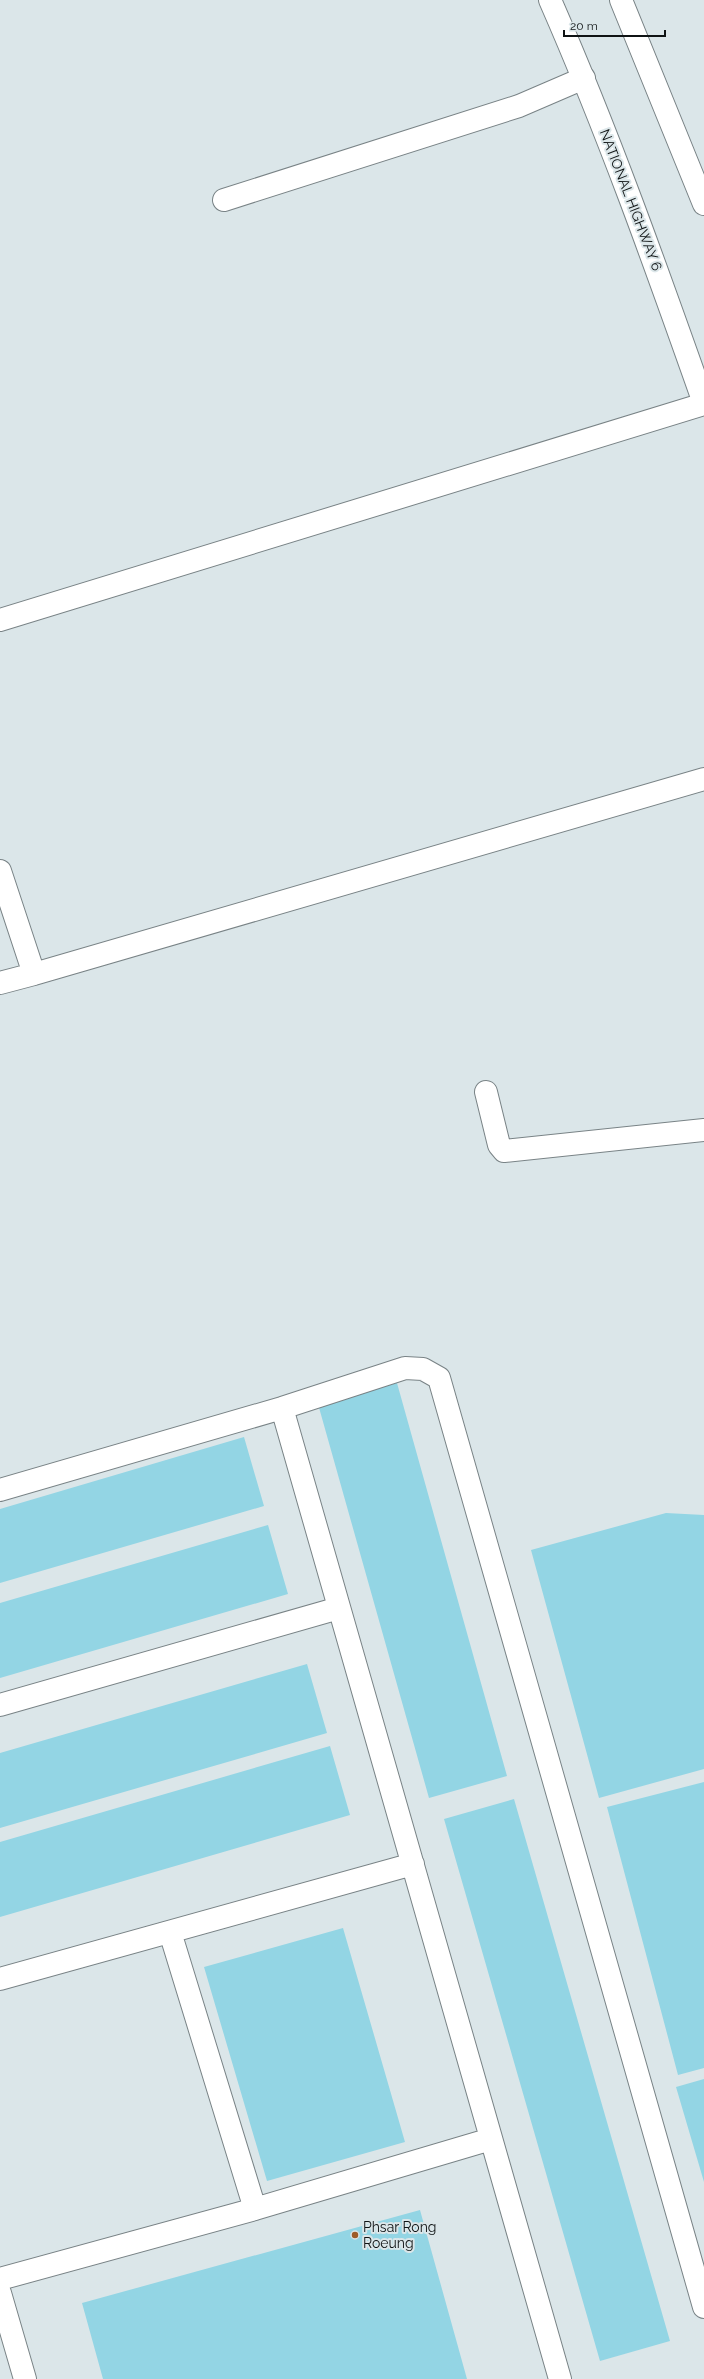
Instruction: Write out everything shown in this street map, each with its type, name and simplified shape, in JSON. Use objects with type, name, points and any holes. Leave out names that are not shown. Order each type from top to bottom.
[{"type":"main road","name":"NATIONAL HIGHWAY 6","points":[[550,0],[584,78],[634,205],[704,404]]},
{"type":"main road","points":[[622,0],[704,204]]},
{"type":"main road","points":[[224,200],[519,106],[584,78]]},
{"type":"main road","points":[[0,620],[704,404]]},
{"type":"main road","points":[[0,983],[704,780]]},
{"type":"main road","points":[[0,871],[34,974]]},
{"type":"main road","points":[[486,1092],[499,1145],[504,1151],[704,1130]]},
{"type":"main road","points":[[0,1490],[282,1408],[405,1368],[423,1369],[439,1378],[704,2307]]},
{"type":"main road","points":[[282,1408],[560,2379]]},
{"type":"main road","points":[[0,1705],[339,1608]]},
{"type":"main road","points":[[0,1979],[413,1864]]},
{"type":"main road","points":[[170,1932],[255,2209]]},
{"type":"main road","points":[[0,2279],[255,2209],[491,2139]]},
{"type":"main road","points":[[0,2293],[25,2379]]},
{"type":"building","points":[[397,1383],[507,1776],[429,1798],[318,1404]]},
{"type":"building","points":[[244,1437],[264,1506],[0,1583],[0,1509]]},
{"type":"building","points":[[666,1513],[704,1515],[704,1769],[599,1798],[531,1550]]},
{"type":"building","points":[[268,1525],[288,1594],[0,1678],[0,1603]]},
{"type":"building","points":[[307,1664],[327,1733],[0,1828],[0,1753]]},
{"type":"building","points":[[330,1746],[350,1815],[0,1917],[0,1842]]},
{"type":"building","points":[[704,1782],[704,2068],[678,2075],[607,1807]]},
{"type":"building","points":[[514,1799],[670,2341],[600,2361],[444,1819]]},
{"type":"building","points":[[343,1928],[405,2142],[267,2181],[204,1967]]},
{"type":"building","points":[[704,2079],[704,2182],[676,2087]]},
{"type":"building","name":"Phsar Rong Roeung","points":[[420,2210],[467,2379],[103,2379],[82,2303]]},
{"type":"place","name":"Phsar Rong Roeung","points":[[355,2235]]}]
